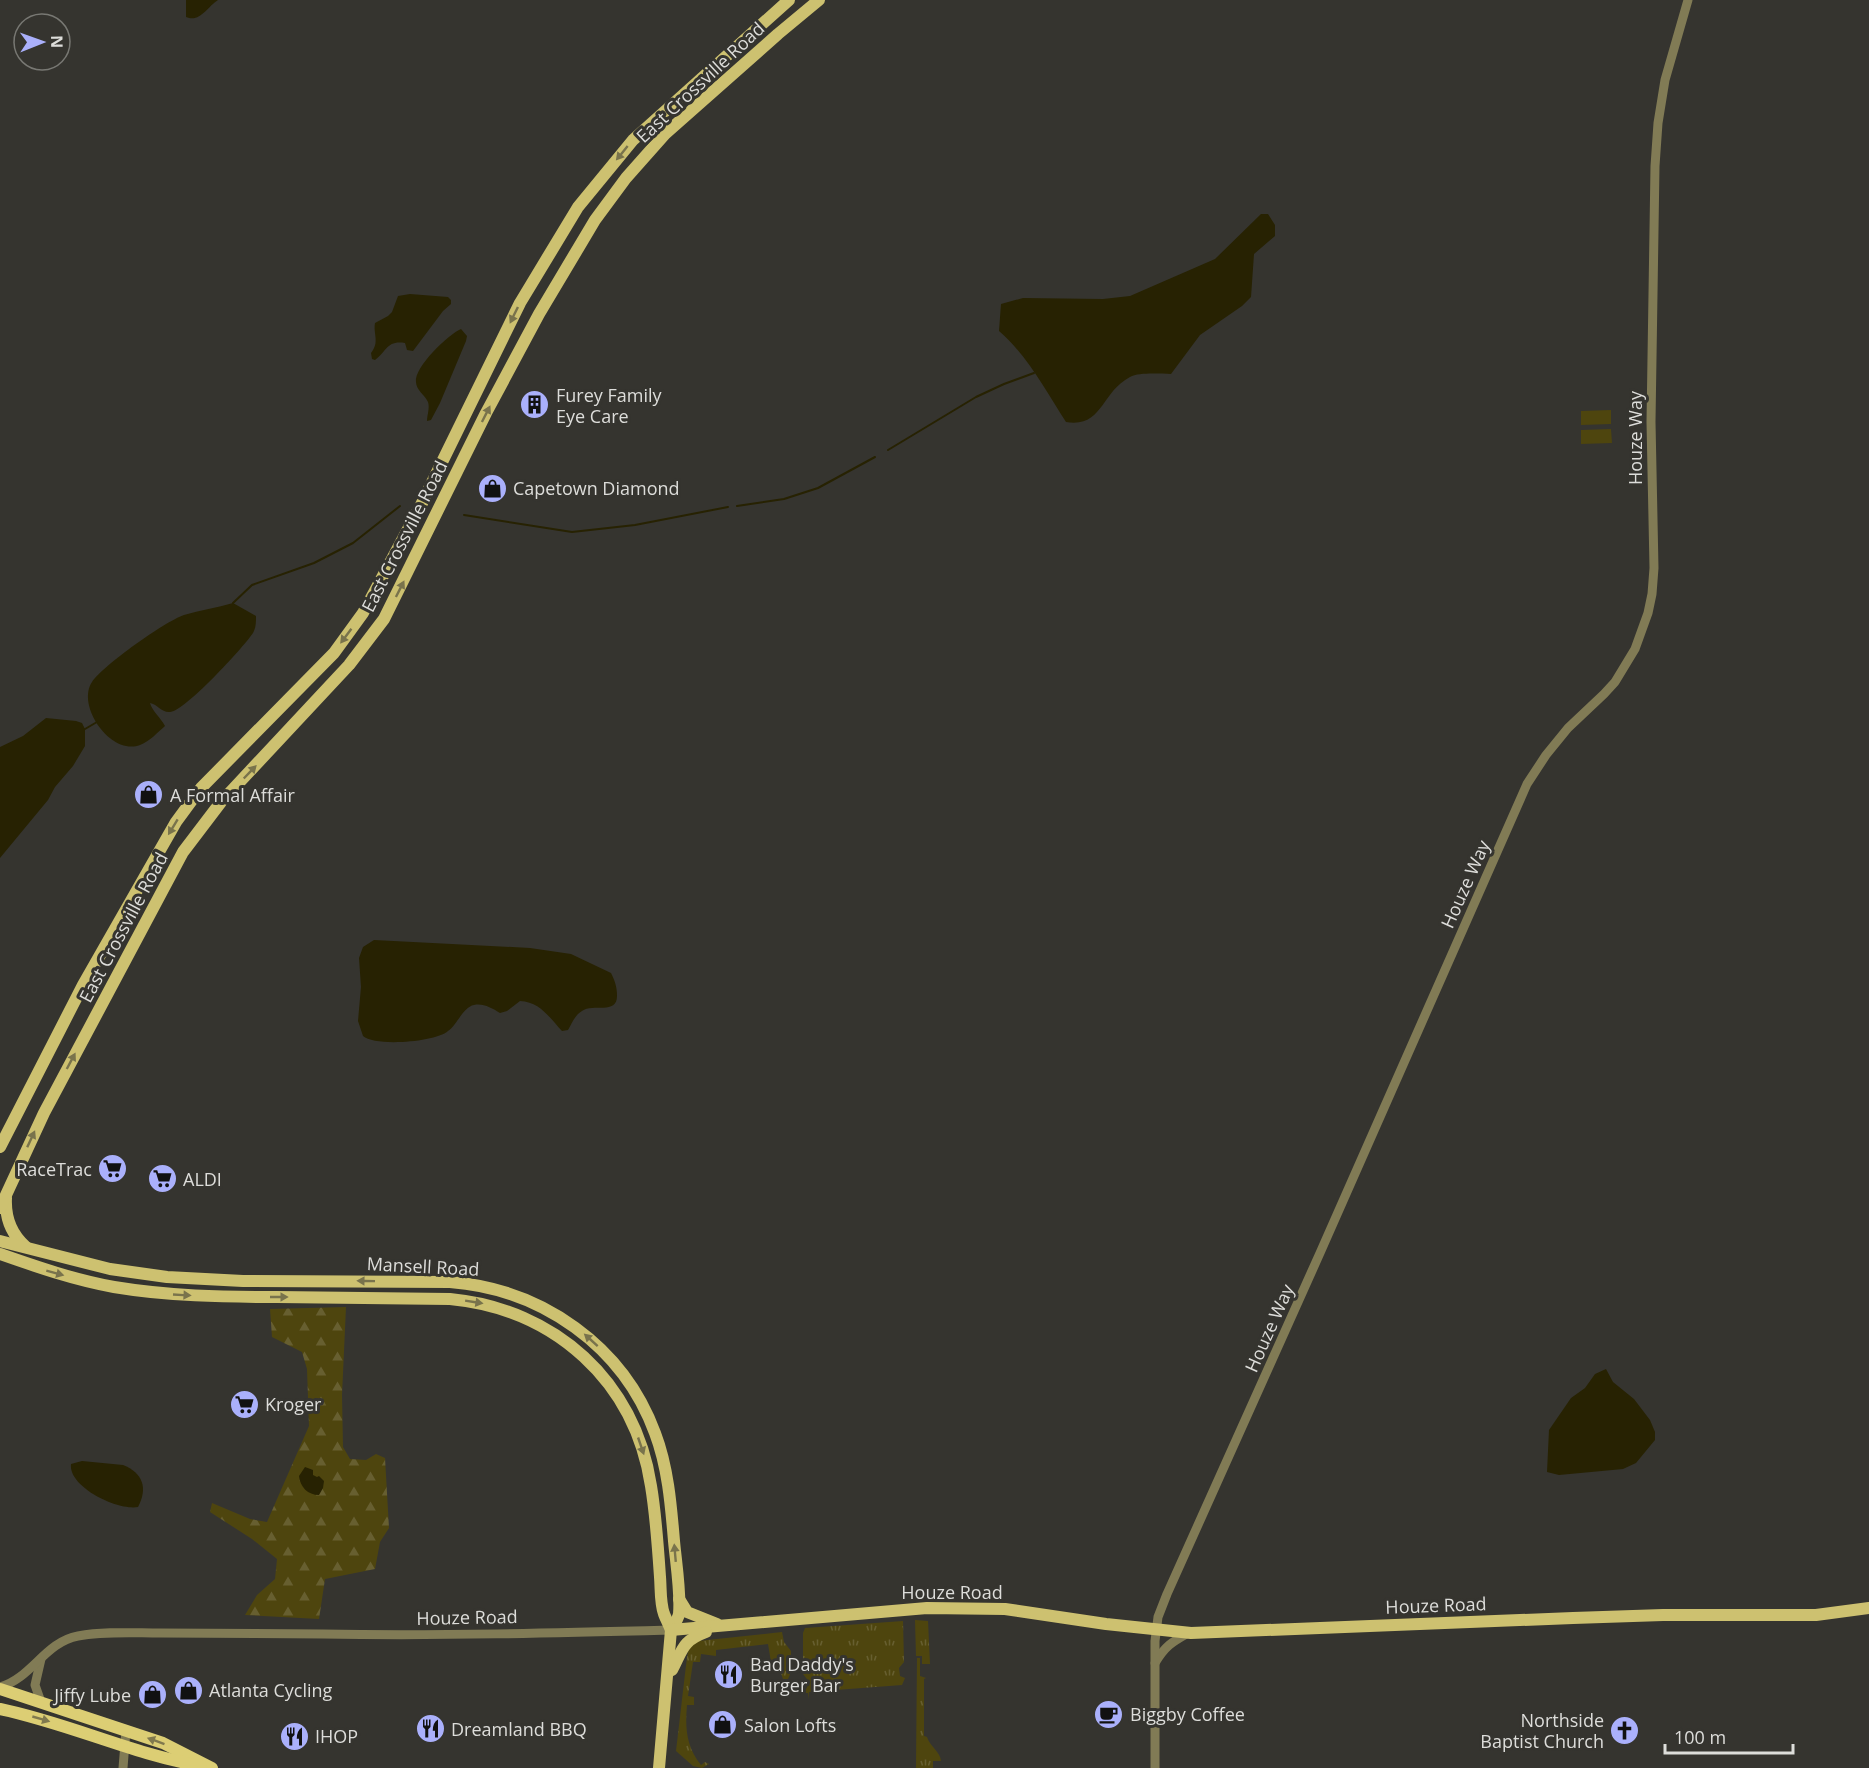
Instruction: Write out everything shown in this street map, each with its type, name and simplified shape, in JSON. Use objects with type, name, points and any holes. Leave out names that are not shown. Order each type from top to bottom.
[{"type":"highway","points":[[0,1688],[126,1730],[176,1749],[212,1768]]},
{"type":"highway","points":[[0,1709],[44,1720],[159,1758],[212,1768]]},
{"type":"main road","name":"East Crossville Road","points":[[0,1147],[83,985],[176,822],[201,788],[333,653],[363,613],[421,505],[520,303],[578,207],[633,140],[789,0]]},
{"type":"main road","name":"East Crossville Road","points":[[0,1208],[44,1113],[183,852],[221,802],[349,665],[384,619],[486,413],[539,314],[595,220],[626,178],[665,134],[819,0]]},
{"type":"main road","points":[[6,1196],[11,1228],[26,1248]]},
{"type":"main road","name":"Mansell Road","points":[[0,1241],[111,1269],[166,1277],[243,1281],[450,1282],[482,1285],[527,1299],[555,1313],[593,1341],[623,1374],[640,1399],[655,1432],[666,1471],[673,1528],[679,1616],[671,1630],[659,1768]]},
{"type":"main road","name":"Mansell Road","points":[[0,1254],[81,1280],[143,1292],[242,1297],[450,1299],[483,1303],[519,1315],[556,1334],[580,1352],[601,1374],[628,1413],[640,1443],[649,1472],[663,1612],[671,1630]]},
{"type":"main road","points":[[0,1261],[14,1259]]},
{"type":"main road","points":[[519,1315],[527,1299]]},
{"type":"main road","points":[[678,1598],[687,1612],[721,1626]]},
{"type":"main road","name":"Houze Road","points":[[671,1630],[908,1608],[966,1607],[1005,1610],[1189,1633],[1663,1615],[1816,1615],[1869,1608]]},
{"type":"main road","points":[[668,1677],[686,1642],[721,1626]]},
{"type":"street","name":"Houze Way","points":[[1155,1768],[1156,1630],[1158,1617],[1167,1594],[1527,784],[1545,755],[1568,728],[1615,682],[1635,649],[1642,632],[1652,594],[1654,568],[1651,422],[1655,166],[1665,80],[1688,0]]},
{"type":"street","name":"Houze Road","points":[[0,1688],[19,1678],[54,1646],[79,1636],[249,1633],[396,1636],[671,1630]]},
{"type":"street","points":[[1154,1665],[1170,1643],[1189,1633]]},
{"type":"street","points":[[41,1659],[36,1685],[41,1702]]},
{"type":"street","points":[[123,1768],[126,1730]]},
{"type":"green space","points":[[1611,410],[1611,424],[1581,425],[1581,411]]},
{"type":"green space","points":[[1611,429],[1612,443],[1581,444],[1581,430]]},
{"type":"green space","points":[[346,1307],[342,1395],[343,1447],[350,1459],[366,1460],[376,1454],[385,1458],[389,1528],[380,1542],[375,1569],[325,1579],[319,1619],[245,1615],[257,1595],[275,1579],[277,1559],[252,1539],[210,1512],[212,1503],[250,1519],[267,1522],[309,1426],[307,1369],[302,1352],[272,1337],[270,1309]]},
{"type":"green space","points":[[915,1620],[928,1621],[930,1664],[922,1664],[922,1656],[916,1656]]},
{"type":"green space","points":[[903,1621],[904,1662],[899,1668],[900,1676],[905,1678],[902,1685],[809,1692],[808,1699],[808,1693],[804,1693],[807,1688],[807,1679],[803,1674],[805,1628]]},
{"type":"green space","points":[[782,1632],[784,1642],[791,1651],[791,1672],[788,1679],[783,1679],[781,1673],[777,1674],[776,1662],[771,1662],[768,1644],[716,1650],[716,1656],[701,1654],[700,1662],[693,1662],[688,1696],[694,1697],[694,1705],[687,1705],[686,1721],[689,1744],[701,1765],[705,1762],[709,1764],[702,1768],[693,1766],[676,1751],[689,1648],[698,1641]]},
{"type":"green space","points":[[917,1658],[920,1658],[920,1676],[926,1678],[924,1679],[924,1736],[939,1754],[941,1761],[933,1761],[933,1768],[916,1768]]},
{"type":"shaded area","points":[[186,0],[218,0],[199,16],[191,18],[186,17]]},
{"type":"shaded area","points":[[1261,214],[1268,214],[1275,225],[1275,236],[1254,254],[1251,297],[1242,306],[1200,335],[1171,374],[1144,374],[1130,377],[1120,384],[1095,415],[1087,420],[1066,422],[1027,362],[999,331],[1001,304],[1023,298],[1103,299],[1130,296],[1215,259]]},
{"type":"shaded area","points":[[410,294],[448,297],[451,304],[443,311],[413,351],[407,350],[405,343],[399,342],[388,347],[375,360],[372,359],[371,353],[376,342],[375,323],[392,312],[398,296]]},
{"type":"shaded area","points":[[461,329],[467,336],[466,341],[440,403],[431,420],[427,421],[429,404],[417,388],[417,376],[420,368],[433,352]]},
{"type":"shaded area","points":[[233,603],[256,616],[253,633],[200,691],[177,709],[167,712],[150,703],[165,726],[147,742],[129,746],[118,743],[99,727],[89,704],[88,692],[92,682],[109,665],[175,619]]},
{"type":"shaded area","points":[[46,718],[82,723],[85,729],[85,746],[48,800],[0,858],[0,747],[23,736]]},
{"type":"shaded area","points":[[374,940],[530,948],[571,954],[611,973],[615,981],[616,1002],[609,1007],[582,1011],[568,1030],[562,1031],[539,1007],[520,1001],[507,1011],[500,1013],[484,1005],[470,1006],[448,1031],[431,1038],[406,1042],[370,1039],[363,1036],[358,1021],[361,987],[359,958],[363,947]]},
{"type":"shaded area","points":[[1606,1369],[1613,1382],[1634,1399],[1650,1420],[1655,1432],[1655,1440],[1636,1463],[1623,1469],[1559,1475],[1547,1472],[1549,1430],[1571,1398],[1585,1388],[1595,1374]]},
{"type":"shaded area","points":[[82,1461],[123,1465],[135,1472],[143,1487],[138,1507],[107,1501],[86,1489],[72,1473],[71,1464]]},
{"type":"shaded area","points":[[305,1467],[313,1470],[313,1475],[319,1476],[324,1481],[319,1495],[308,1492],[301,1484],[299,1476]]},
{"type":"waterway","points":[[888,450],[976,397],[1034,373]]},
{"type":"waterway","points":[[737,506],[784,499],[818,488],[875,457]]},
{"type":"waterway","points":[[233,603],[252,585],[314,563],[353,543],[400,506]]},
{"type":"waterway","points":[[464,515],[572,532],[635,525],[728,507]]},
{"type":"waterway","points":[[85,729],[97,722]]},
{"type":"place","name":"Furey Family Eye Care","points":[[535,405]]},
{"type":"place","name":"Capetown Diamond","points":[[492,488]]},
{"type":"place","name":"A Formal Affair","points":[[149,795]]},
{"type":"place","name":"RaceTrac","points":[[113,1169]]},
{"type":"place","name":"ALDI","points":[[162,1179]]},
{"type":"place","name":"Kroger","points":[[244,1404]]},
{"type":"place","name":"Bad Daddy's Burger Bar","points":[[729,1674]]},
{"type":"place","name":"Atlanta Cycling","points":[[188,1690]]},
{"type":"place","name":"Jiffy Lube","points":[[152,1695]]},
{"type":"place","name":"Biggby Coffee","points":[[1109,1714]]},
{"type":"place","name":"Salon Lofts","points":[[723,1725]]},
{"type":"place","name":"Dreamland BBQ","points":[[430,1729]]},
{"type":"place","name":"Northside Baptist Church","points":[[1625,1730]]},
{"type":"place","name":"IHOP","points":[[294,1736]]}]
